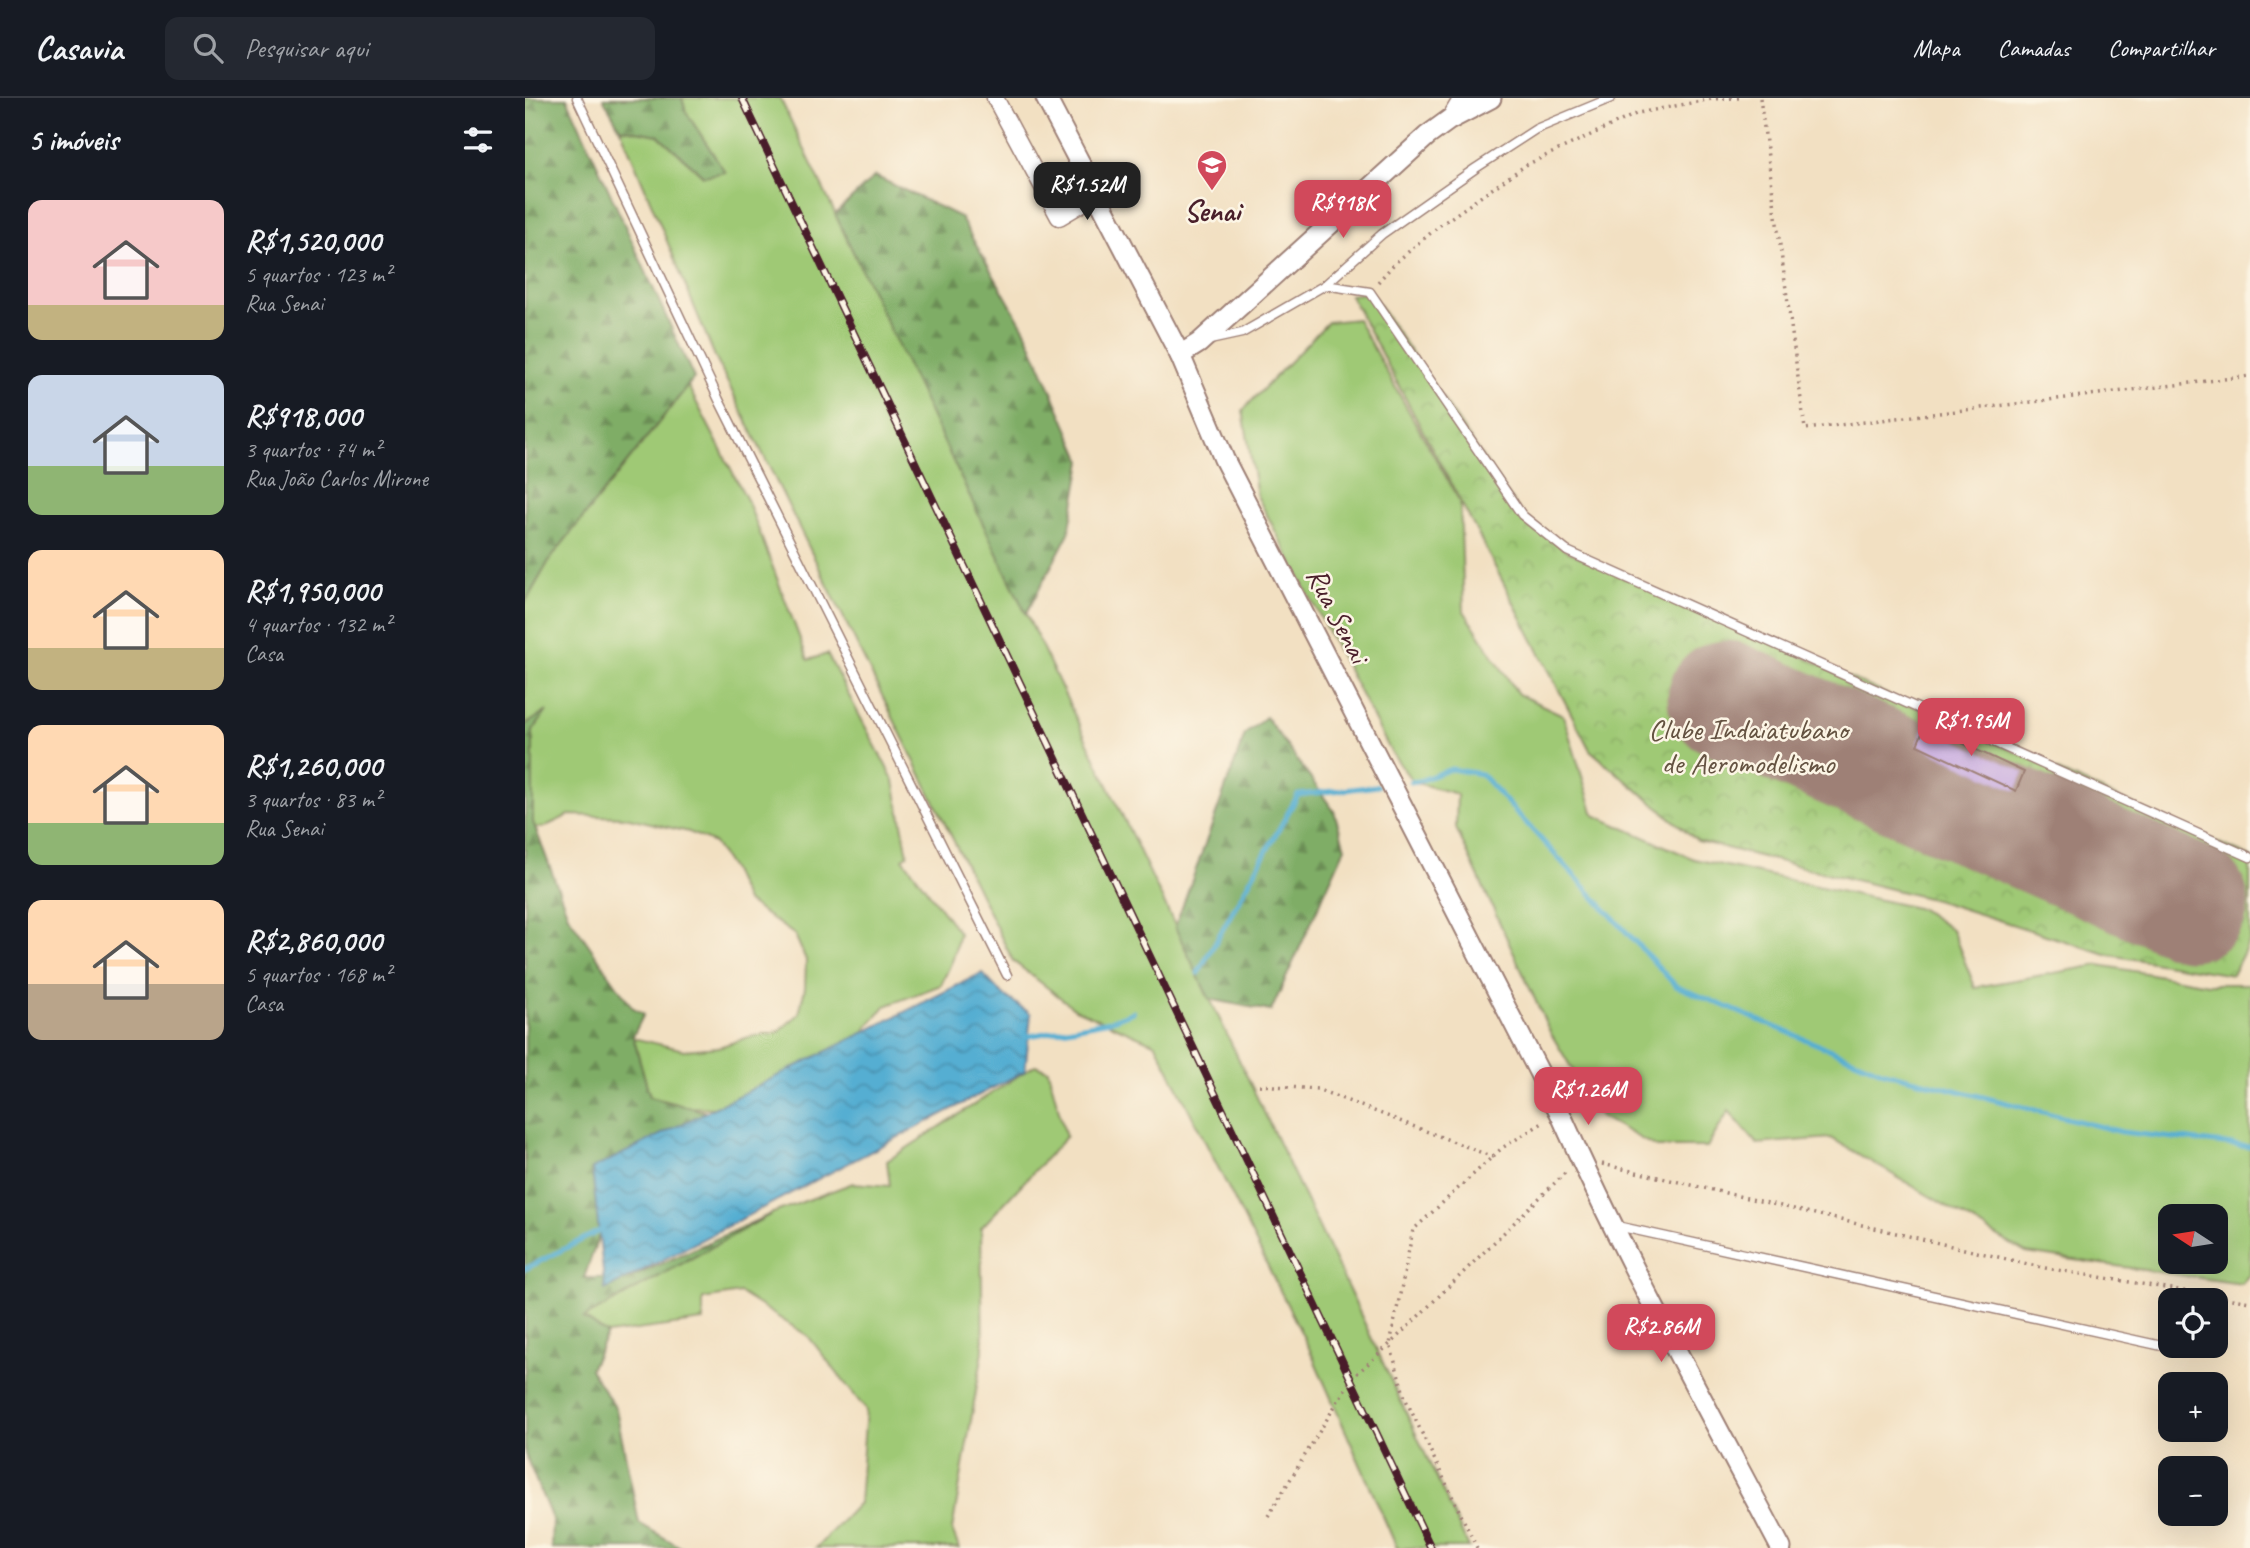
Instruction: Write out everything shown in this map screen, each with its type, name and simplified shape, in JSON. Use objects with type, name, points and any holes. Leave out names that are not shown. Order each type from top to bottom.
[{"type":"street","points":[[995,98],[1059,217],[1096,195]]},
{"type":"street","name":"Rua Senai","points":[[1046,98],[1180,355],[1224,459],[1560,1113],[1686,1370],[1781,1548]]},
{"type":"street","points":[[1449,120],[1462,98]]},
{"type":"street","points":[[1180,355],[1199,343],[1427,136],[1449,120],[1491,98]]},
{"type":"lane","points":[[577,98],[719,400],[1007,975]]},
{"type":"lane","points":[[1199,343],[1242,333],[1325,285],[1383,234],[1476,168],[1536,129],[1611,98]]},
{"type":"lane","points":[[1325,285],[1370,292],[1522,515],[1567,551],[2250,857]]},
{"type":"lane","points":[[1614,1225],[2158,1345]]},
{"type":"path","points":[[1370,292],[1394,264],[1439,226],[1526,165],[1638,113],[1712,99],[1740,98]]},
{"type":"path","points":[[1760,98],[1805,429],[2250,376]]},
{"type":"path","points":[[1259,1085],[1317,1089],[1493,1157]]},
{"type":"path","points":[[1477,1548],[1405,1398],[1391,1344],[1413,1230],[1502,1148],[1560,1113]]},
{"type":"path","points":[[1268,1516],[1352,1378],[1391,1344],[1580,1158],[2045,1268],[2250,1302]]},
{"type":"green space","points":[[525,98],[567,98],[694,378],[550,559],[525,603]]},
{"type":"green space","points":[[603,98],[682,98],[686,112],[725,172],[704,176],[658,135],[620,128]]},
{"type":"green space","points":[[682,98],[780,98],[1357,1307],[1469,1548],[1397,1548],[1309,1348],[1156,1044],[1075,1009],[1013,961],[716,359],[620,128],[658,135],[703,176],[725,172],[686,112]]},
{"type":"green space","points":[[875,176],[960,217],[1025,330],[1082,461],[1069,533],[1026,614],[835,214]]},
{"type":"green space","name":"Clube Indaiatubano de Aeromodelismo","points":[[1370,292],[1522,515],[1567,551],[2250,857],[2250,940],[2232,975],[2109,955],[1935,900],[1698,841],[1590,750],[1350,295]]},
{"type":"green space","points":[[1357,319],[1460,502],[1464,611],[1518,694],[1563,715],[1594,815],[1694,859],[1921,909],[1952,930],[1975,987],[2099,965],[2208,984],[2250,984],[2250,1274],[2241,1284],[2172,1274],[2228,1274],[2228,1204],[2158,1204],[2158,1272],[2026,1253],[1831,1138],[1757,1144],[1729,1111],[1707,1147],[1656,1147],[1600,1116],[1550,1032],[1456,828],[1457,794],[1413,782],[1391,752],[1257,496],[1243,410],[1328,322]]},
{"type":"green space","points":[[688,386],[748,502],[808,660],[827,654],[894,781],[908,855],[903,858],[959,933],[953,959],[941,985],[885,1006],[862,1034],[716,1108],[688,1107],[650,1097],[633,1038],[684,1050],[719,1047],[749,1037],[778,1032],[799,1014],[805,988],[806,960],[795,935],[746,901],[731,869],[714,843],[689,832],[625,817],[569,815],[544,827],[535,828],[533,731],[545,713],[525,725],[525,603],[550,559]]},
{"type":"green space","points":[[547,711],[533,731],[533,822],[568,915],[632,1007],[644,1014],[633,1036],[650,1097],[719,1115],[616,1187],[584,1278],[630,1278],[773,1213],[584,1318],[607,1334],[590,1369],[616,1409],[639,1523],[682,1548],[551,1548],[552,1519],[525,1454],[525,725]]},
{"type":"green space","points":[[1266,717],[1334,811],[1345,848],[1271,1011],[1209,999],[1175,927],[1245,734]]},
{"type":"green space","points":[[1035,1065],[1048,1070],[1066,1137],[981,1228],[983,1351],[952,1530],[959,1548],[816,1548],[859,1503],[866,1410],[808,1336],[740,1293],[703,1299],[703,1321],[607,1334],[584,1318],[773,1213],[853,1183],[890,1186],[887,1161]]},
{"type":"water","points":[[982,973],[1001,993],[1031,1014],[1025,1071],[605,1290],[592,1169]]},
{"type":"building","points":[[1925,726],[2024,772],[2016,791],[1917,745]]},
{"type":"waterway","points":[[1410,782],[1451,769],[1481,774],[1676,986],[1884,1072],[2122,1132],[2250,1147]]},
{"type":"waterway","points":[[1198,973],[1298,795],[1378,786]]},
{"type":"waterway","points":[[1024,1037],[1110,1021],[1133,1012]]},
{"type":"waterway","points":[[525,1269],[603,1229]]},
{"type":"runway","points":[[1726,699],[2190,902]]},
{"type":"railway","points":[[742,98],[1431,1548]]},
{"type":"place","name":"Senai","points":[[1212,192]]}]
